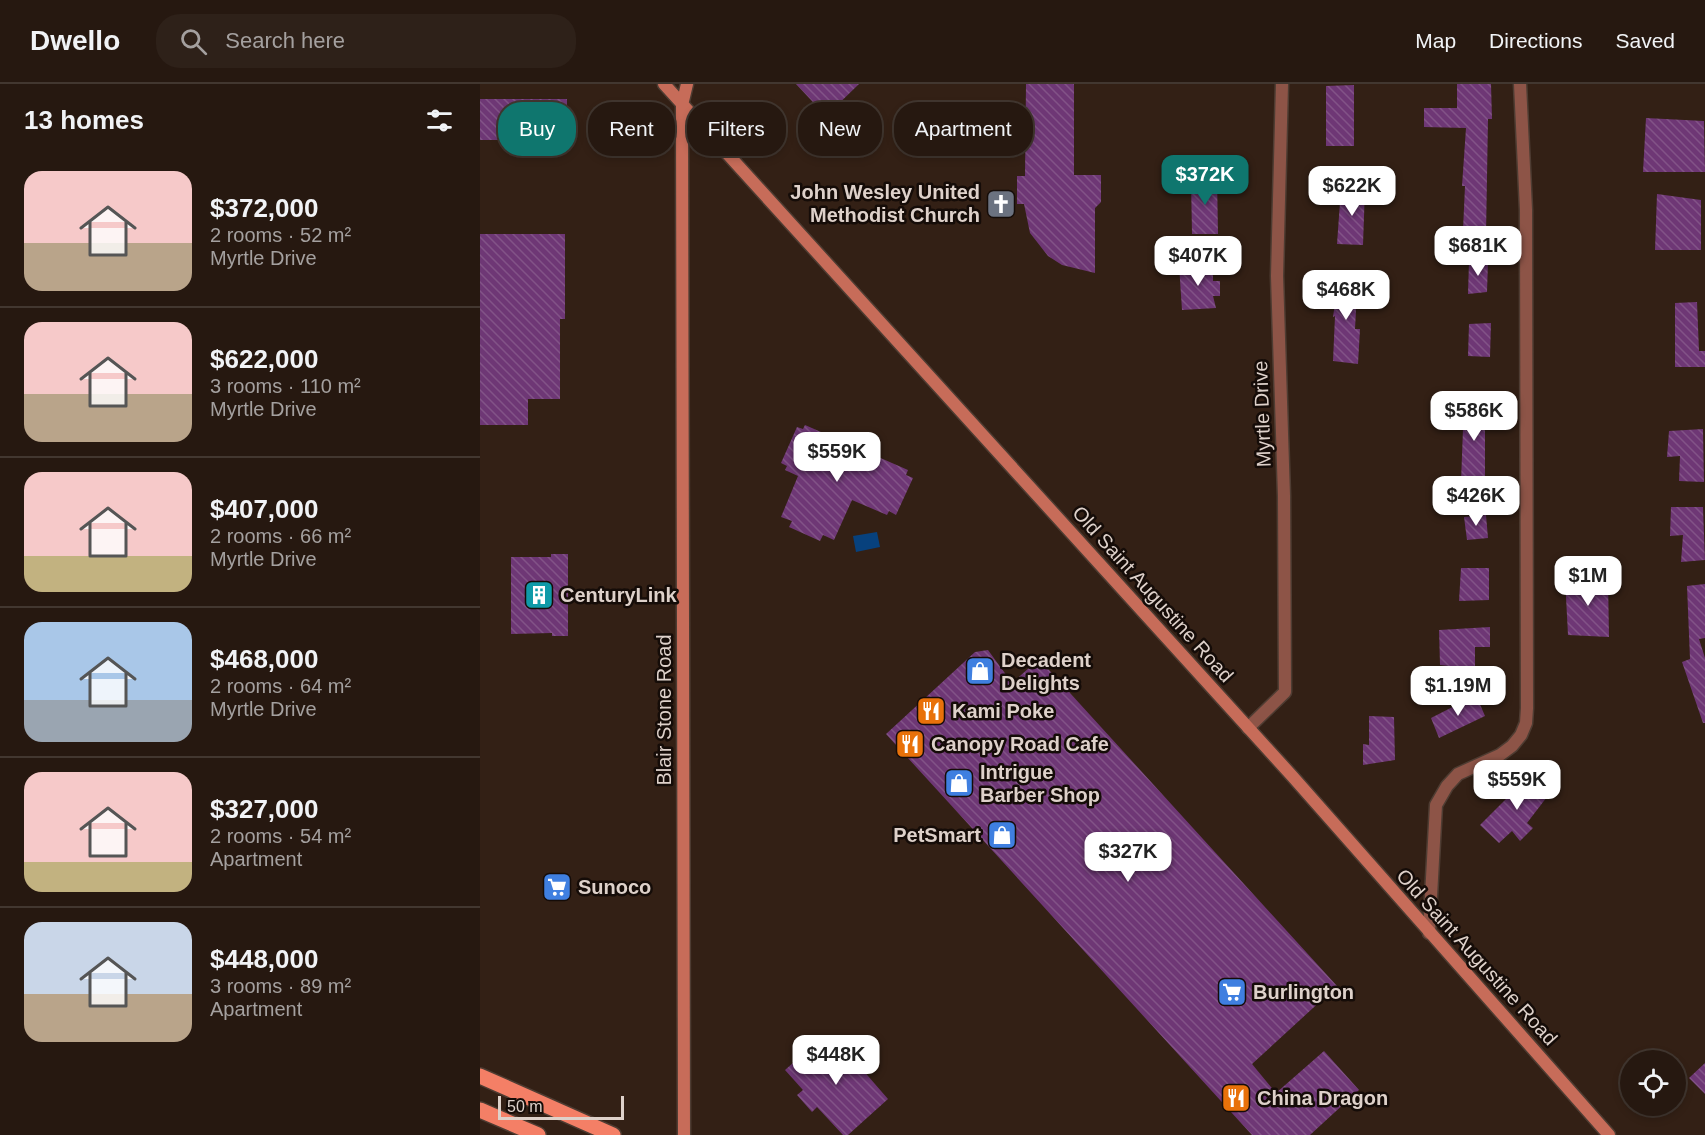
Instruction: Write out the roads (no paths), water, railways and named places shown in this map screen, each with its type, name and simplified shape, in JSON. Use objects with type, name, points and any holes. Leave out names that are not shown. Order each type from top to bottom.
[{"type":"main road","points":[[480,1076],[613,1135]]},
{"type":"main road","points":[[480,1110],[538,1135]]},
{"type":"street","name":"Old Saint Augustine Road","points":[[664,84],[1248,728],[1609,1135]]},
{"type":"street","name":"Blair Stone Road","points":[[677,84],[682,105],[684,1135]]},
{"type":"street","name":"Blair Stone Road","points":[[682,105],[687,84]]},
{"type":"street","name":"Myrtle Drive","points":[[1248,728],[1285,692],[1284,496],[1277,276],[1282,84]]},
{"type":"street","points":[[1429,933],[1437,805],[1447,786],[1458,774],[1512,746],[1521,735],[1526,723],[1526,222],[1520,84]]},
{"type":"water","points":[[877,532],[880,547],[856,552],[853,536]]},
{"type":"place","name":"John Wesley United Methodist Church","points":[[1001,204]]},
{"type":"place","name":"CenturyLink","points":[[539,595]]},
{"type":"place","name":"Decadent Delights","points":[[980,671]]},
{"type":"place","name":"Kami Poke","points":[[931,711]]},
{"type":"place","name":"Canopy Road Cafe","points":[[910,744]]},
{"type":"place","name":"Intrigue Barber Shop","points":[[959,783]]},
{"type":"place","name":"PetSmart","points":[[1002,835]]},
{"type":"place","name":"Sunoco","points":[[557,887]]},
{"type":"place","name":"Burlington","points":[[1232,992]]},
{"type":"place","name":"China Dragon","points":[[1236,1098]]}]
